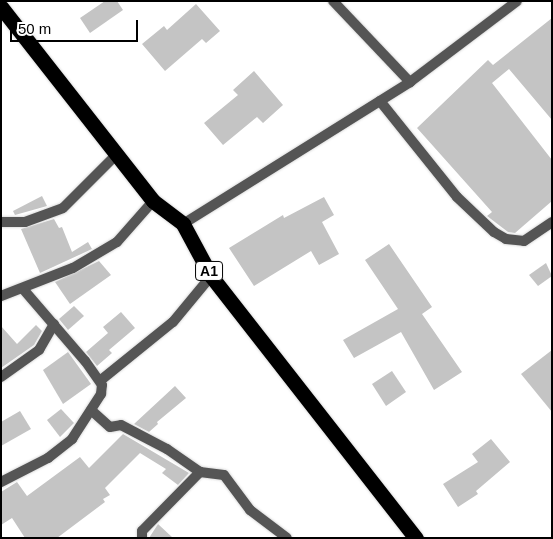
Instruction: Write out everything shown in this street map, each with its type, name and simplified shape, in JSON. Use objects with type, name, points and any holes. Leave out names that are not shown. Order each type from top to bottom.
[{"type":"highway","name":"A1","points":[[1,6],[154,201],[182,224],[211,276],[416,538]]},
{"type":"street","points":[[333,1],[410,82]]},
{"type":"street","points":[[182,224],[410,82],[517,1]]},
{"type":"street","points":[[380,101],[457,197],[494,232],[506,239],[524,241],[552,222]]},
{"type":"street","points":[[1,222],[25,222],[63,208],[117,154]]},
{"type":"street","points":[[1,296],[24,290],[73,268],[117,242],[154,201]]},
{"type":"street","points":[[101,380],[173,322],[211,276]]},
{"type":"street","points":[[1,482],[48,458],[72,439],[100,394],[101,380],[24,290]]},
{"type":"street","points":[[1,377],[39,350],[54,324]]},
{"type":"street","points":[[91,410],[110,427],[121,425],[167,449],[200,472],[224,475],[250,510],[287,538]]},
{"type":"street","points":[[142,538],[142,531],[200,472]]},
{"type":"building","points":[[105,1],[117,1],[123,10],[90,33],[80,18]]},
{"type":"building","points":[[196,4],[220,31],[206,43],[202,39],[165,71],[142,44],[164,26],[167,30]]},
{"type":"building","points":[[552,18],[552,120],[509,69],[492,83],[552,160],[552,201],[515,233],[508,232],[487,216],[492,212],[417,128],[488,60],[493,65]]},
{"type":"building","points":[[254,71],[283,105],[263,123],[257,117],[223,145],[204,123],[238,95],[233,90]]},
{"type":"building","points":[[42,196],[47,206],[15,215],[13,211]]},
{"type":"building","points":[[324,197],[334,215],[322,222],[339,254],[319,265],[311,251],[254,286],[229,248],[283,215],[284,218]]},
{"type":"building","points":[[54,219],[59,228],[62,227],[72,252],[88,242],[92,249],[40,273],[21,229]]},
{"type":"building","points":[[389,244],[432,307],[422,314],[462,372],[434,390],[401,332],[354,358],[343,340],[398,309],[365,260]]},
{"type":"building","points":[[99,261],[111,275],[70,304],[55,282]]},
{"type":"building","points":[[546,263],[552,276],[538,286],[529,275]]},
{"type":"building","points":[[74,306],[84,316],[68,330],[59,319]]},
{"type":"building","points":[[121,312],[135,328],[109,350],[112,353],[97,366],[86,352],[108,333],[103,327]]},
{"type":"building","points":[[36,325],[42,331],[34,345],[1,368],[1,326],[17,344]]},
{"type":"building","points":[[552,350],[552,412],[521,374]]},
{"type":"building","points":[[68,352],[91,384],[63,404],[43,370]]},
{"type":"building","points":[[392,371],[406,392],[386,406],[372,384]]},
{"type":"building","points":[[175,386],[186,398],[157,422],[158,424],[149,432],[134,424]]},
{"type":"building","points":[[61,409],[74,423],[60,437],[47,420]]},
{"type":"building","points":[[20,411],[31,429],[1,446],[1,422]]},
{"type":"building","points":[[123,434],[189,473],[178,485],[162,473],[166,469],[140,453],[105,488],[110,495],[103,499],[105,502],[57,538],[25,538],[12,518],[1,525],[1,492],[17,482],[27,496],[80,457],[89,468]]},
{"type":"building","points":[[491,439],[510,462],[476,491],[478,494],[458,507],[443,484],[478,462],[472,454]]},
{"type":"building","points":[[158,524],[173,538],[149,538]]}]
